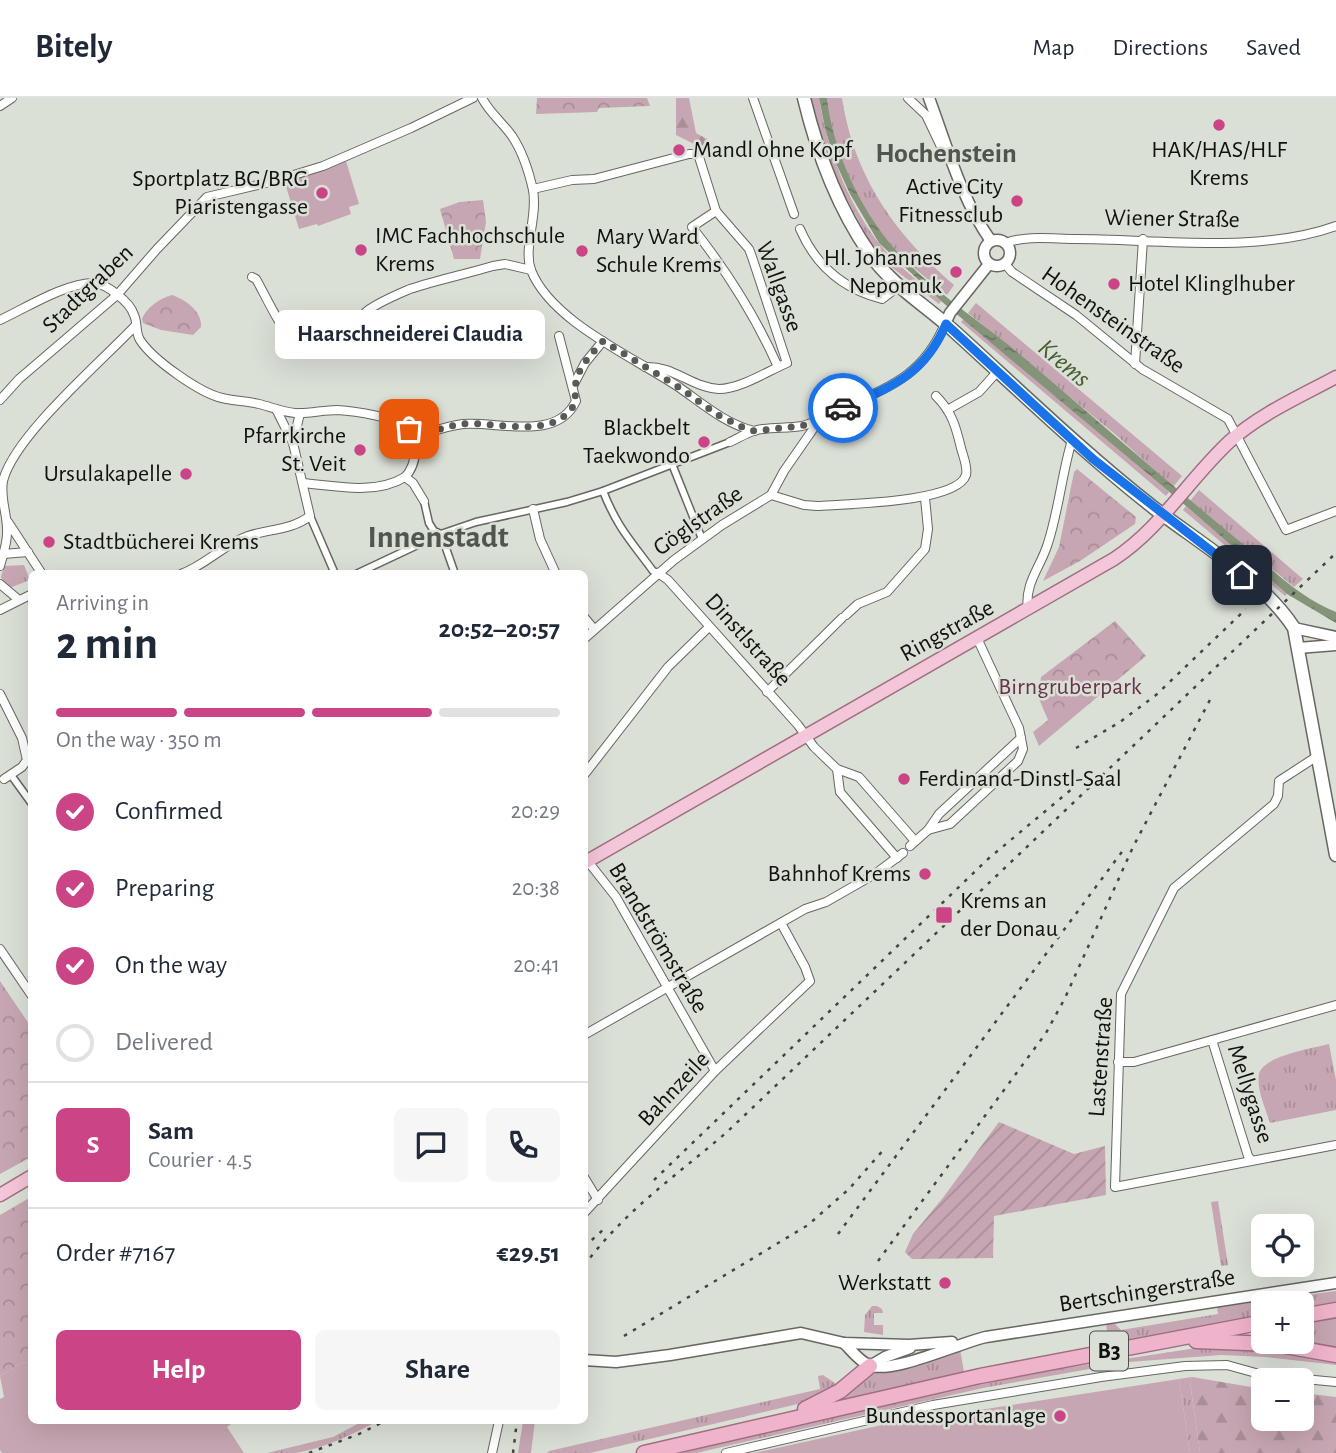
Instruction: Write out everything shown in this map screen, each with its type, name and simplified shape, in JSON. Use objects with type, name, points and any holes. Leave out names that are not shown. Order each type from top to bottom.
[{"type":"highway","points":[[1314,1314],[1336,1310]]},
{"type":"highway","name":"B3","points":[[644,1453],[993,1374],[1251,1324]]},
{"type":"highway","name":"B3","points":[[1163,1340],[1274,1344],[1336,1355]]},
{"type":"highway","points":[[782,1421],[840,1391],[870,1366]]},
{"type":"main road","points":[[804,98],[820,154],[839,197],[869,253],[899,286],[948,318],[997,372],[1072,440],[1276,604],[1294,628],[1336,855]]},
{"type":"main road","points":[[1028,610],[1129,549],[1164,516],[1199,474],[1238,435],[1336,377]]},
{"type":"main road","name":"Ringstraße","points":[[588,859],[1028,610]]},
{"type":"main road","points":[[0,1195],[28,1178]]},
{"type":"street","points":[[0,106],[12,98]]},
{"type":"street","name":"Stadtgraben","points":[[0,400],[19,379],[117,295],[207,197],[323,166],[472,98]]},
{"type":"street","points":[[482,98],[512,136],[526,165],[533,189],[535,216],[529,250],[531,270],[545,293],[603,341],[729,421],[754,431]]},
{"type":"street","points":[[753,98],[794,214]]},
{"type":"street","points":[[908,98],[926,115],[946,157],[955,167]]},
{"type":"street","points":[[929,98],[955,167],[991,241],[987,243],[984,253],[989,264],[1005,264],[1010,252],[1006,243]]},
{"type":"street","name":"Wallgasse","points":[[533,189],[572,180],[594,179],[695,154],[703,166],[716,211],[749,249],[782,365]]},
{"type":"street","points":[[645,367],[662,368],[701,385],[719,389],[746,381],[782,365],[711,251],[692,227],[716,211]]},
{"type":"street","name":"Wiener Straße","points":[[991,241],[1006,243],[1018,240],[1143,239],[1216,243],[1259,242],[1301,236],[1336,226]]},
{"type":"street","points":[[800,229],[822,266],[854,289],[882,299],[899,286]]},
{"type":"street","points":[[1135,364],[1143,239]]},
{"type":"street","points":[[252,277],[256,279],[272,306],[279,325],[286,333],[295,335],[330,332],[354,323],[369,310],[410,290],[505,264],[531,270]]},
{"type":"street","points":[[366,570],[441,534],[488,518],[567,502],[603,491],[754,431],[818,422],[905,379],[915,370],[942,333],[948,318],[989,264]]},
{"type":"street","name":"Hohensteinstraße","points":[[1005,264],[1012,272],[1076,315],[1135,364],[1222,413],[1238,435],[1286,530],[1336,511]]},
{"type":"street","points":[[0,320],[79,286],[101,284],[117,295],[134,314],[141,343],[205,393],[300,413],[340,410],[374,416],[400,423],[409,429],[415,438],[414,462],[410,471],[405,477],[386,485],[349,488],[303,483]]},
{"type":"street","points":[[0,566],[7,531],[3,481],[16,454],[48,414],[135,326]]},
{"type":"street","points":[[415,438],[463,424],[512,427],[547,424],[560,419],[576,401],[559,336]]},
{"type":"street","points":[[573,386],[585,363],[603,341]]},
{"type":"street","points":[[949,409],[979,392],[997,372]]},
{"type":"street","points":[[771,495],[817,506],[925,498],[959,483],[967,470],[961,446],[949,409],[936,396]]},
{"type":"street","points":[[276,409],[293,443],[310,516],[333,570]]},
{"type":"street","points":[[293,443],[300,413]]},
{"type":"street","name":"Göglstraße","points":[[588,635],[658,573],[702,539],[771,495],[818,422]]},
{"type":"street","name":"Ringstraße","points":[[1028,610],[1028,585],[1048,544],[1072,440]]},
{"type":"street","points":[[672,464],[702,539]]},
{"type":"street","points":[[405,477],[425,500],[429,523],[434,531],[441,534]]},
{"type":"street","points":[[603,491],[622,533],[653,571],[658,573]]},
{"type":"street","points":[[768,692],[844,617],[863,601],[887,592],[914,563],[925,549],[928,528],[925,498]]},
{"type":"street","points":[[533,509],[540,539],[554,570]]},
{"type":"street","points":[[190,570],[247,536],[286,527],[310,516]]},
{"type":"street","points":[[6,520],[39,570]]},
{"type":"street","points":[[441,534],[452,570]]},
{"type":"street","points":[[3,554],[28,552]]},
{"type":"street","points":[[202,565],[204,570]]},
{"type":"street","name":"Dinstlstraße","points":[[658,573],[668,580],[837,769]]},
{"type":"street","points":[[0,584],[19,600]]},
{"type":"street","points":[[0,610],[28,596]]},
{"type":"street","points":[[588,622],[594,629]]},
{"type":"street","points":[[588,770],[668,667],[709,626]]},
{"type":"street","points":[[1294,628],[1336,637]]},
{"type":"street","points":[[928,830],[950,824],[1018,761],[1023,749],[1018,728],[977,638]]},
{"type":"street","points":[[1298,648],[1336,645]]},
{"type":"street","points":[[0,694],[28,755]]},
{"type":"street","points":[[588,1033],[805,909],[826,902],[876,874],[900,855],[840,792],[837,769],[859,776],[913,844],[928,830],[939,814],[1021,738]]},
{"type":"street","name":"Lastenstraße","points":[[1251,1160],[1115,1187],[1121,994],[1174,888],[1274,804],[1278,796],[1279,780],[1316,757]]},
{"type":"street","points":[[28,759],[7,777],[28,800]]},
{"type":"street","name":"Brandströmstraße","points":[[588,862],[616,897],[715,1072]]},
{"type":"street","name":"Bahnzeile","points":[[588,1209],[715,1072],[810,981],[781,923]]},
{"type":"street","points":[[0,949],[28,990]]},
{"type":"street","points":[[1118,1062],[1134,1062],[1336,1005]]},
{"type":"street","name":"Mellygasse","points":[[1212,1040],[1251,1160]]},
{"type":"street","points":[[1251,1160],[1336,1145]]},
{"type":"street","points":[[588,1184],[598,1200]]},
{"type":"street","name":"Bertschingerstraße","points":[[588,1360],[616,1362],[802,1333],[844,1343],[965,1342],[1336,1283]]},
{"type":"street","name":"Bertschingerstraße","points":[[844,1343],[870,1366],[883,1367],[898,1365],[965,1342]]},
{"type":"street","name":"Bertschingerstraße","points":[[870,1366],[885,1357],[922,1344]]},
{"type":"street","points":[[726,1453],[933,1405],[1185,1366],[1227,1365],[1263,1374],[1336,1382]]},
{"type":"street","points":[[492,1453],[498,1424]]},
{"type":"green space","points":[[537,98],[647,98],[650,106],[599,108],[597,112],[536,114]]},
{"type":"green space","points":[[676,98],[689,98],[696,133],[707,139],[709,147],[702,148],[676,135]]},
{"type":"green space","points":[[810,98],[819,98],[827,136],[840,174],[867,226],[892,258],[941,301],[939,304],[881,259],[874,249],[844,194],[826,152]]},
{"type":"green space","points":[[827,98],[842,98],[856,153],[867,178],[880,202],[913,245],[954,285],[947,295],[894,249],[859,198],[841,158]]},
{"type":"green space","name":"Sportplatz BG/BRG Piaristengasse","points":[[346,161],[359,204],[349,207],[351,214],[318,226],[317,224],[299,229],[285,183]]},
{"type":"green space","points":[[483,200],[486,222],[480,259],[454,259],[440,209],[460,202]]},
{"type":"green space","points":[[172,295],[188,303],[199,316],[201,327],[193,335],[161,330],[143,323],[142,319],[150,307]]},
{"type":"green space","points":[[976,303],[1182,476],[1173,487],[1116,435],[968,313]]},
{"type":"green space","points":[[964,319],[1169,492],[1166,496],[961,322]]},
{"type":"green space","points":[[1077,469],[1136,517],[1135,524],[1080,561],[1043,581],[1059,547],[1074,472]]},
{"type":"green space","points":[[1199,490],[1303,579],[1294,587],[1190,501]]},
{"type":"green space","points":[[1186,506],[1287,594],[1285,596],[1183,510]]},
{"type":"green space","points":[[24,565],[28,581],[12,587],[5,584],[1,577],[4,566]]},
{"type":"green space","name":"Birngruberpark","points":[[1115,621],[1146,656],[1039,746],[1033,732],[1048,720],[1036,692],[1041,677]]},
{"type":"green space","points":[[0,981],[28,1023],[28,1159],[0,1174]]},
{"type":"green space","points":[[1329,1044],[1336,1080],[1336,1110],[1270,1123],[1259,1086],[1262,1068],[1269,1062],[1290,1054]]},
{"type":"green space","points":[[999,1122],[1074,1154],[1105,1146],[1106,1195],[994,1216],[993,1258],[912,1259],[905,1252],[913,1234]]},
{"type":"green space","points":[[28,1199],[28,1362],[0,1376],[0,1215]]},
{"type":"green space","points":[[1218,1201],[1228,1265],[1221,1266],[1211,1202]]},
{"type":"green space","points":[[1336,1291],[1336,1302],[1314,1306],[1314,1294]]},
{"type":"green space","points":[[1251,1302],[1251,1317],[1109,1343],[1106,1324],[1114,1323],[1121,1330],[1218,1314],[1217,1307]]},
{"type":"green space","points":[[872,1306],[882,1309],[883,1313],[874,1313],[874,1325],[883,1325],[883,1335],[864,1332],[865,1315]]},
{"type":"green space","points":[[1336,1317],[1336,1348],[1314,1344],[1314,1321]]},
{"type":"green space","points":[[1203,1347],[1251,1349],[1251,1354],[1298,1354],[1336,1360],[1336,1365],[1221,1355],[1129,1362],[983,1388],[696,1453],[676,1453],[1033,1373]]},
{"type":"green space","points":[[960,1349],[964,1372],[835,1401],[874,1371],[888,1372]]},
{"type":"green space","points":[[28,1362],[28,1424],[231,1424],[227,1427],[244,1453],[2,1453],[0,1399],[4,1397],[0,1376]]},
{"type":"green space","points":[[823,1375],[837,1387],[806,1402],[590,1453],[547,1453],[820,1389],[818,1376]]},
{"type":"green space","points":[[1192,1377],[1190,1382],[1200,1453],[1190,1453],[1179,1379]]},
{"type":"green space","points":[[1192,1377],[1251,1387],[1251,1431],[1314,1431],[1314,1394],[1336,1397],[1336,1453],[1200,1453],[1190,1381]]},
{"type":"green space","name":"Bundessportanlage","points":[[1179,1379],[1190,1453],[754,1453],[882,1425]]},
{"type":"green space","points":[[357,1424],[372,1424],[316,1448],[295,1453],[267,1453],[333,1437]]},
{"type":"green space","points":[[523,1424],[535,1424],[531,1453],[518,1453]]},
{"type":"water","name":"Krems","points":[[819,98],[827,98],[835,138],[859,196],[881,231],[907,263],[1023,357],[1284,580],[1322,606],[1336,612],[1336,623],[1287,594],[941,301],[879,243],[850,194],[834,159]]},
{"type":"railway","points":[[588,1261],[633,1211],[727,1132],[1336,553]]},
{"type":"railway","points":[[1076,748],[1120,722],[1156,695],[1246,609]]},
{"type":"railway","points":[[878,1261],[1046,1033],[1065,998],[1133,847],[1212,696]]},
{"type":"railway","points":[[654,1180],[988,859],[1073,788]]},
{"type":"railway","points":[[838,1234],[1124,849]]},
{"type":"railway","points":[[624,1336],[808,1225],[849,1189],[886,1147]]},
{"type":"railway","points":[[588,1243],[604,1229]]},
{"type":"railway","points":[[309,1453],[379,1424]]},
{"type":"railway","points":[[513,1453],[517,1424]]},
{"type":"way so far","points":[[409,429],[415,438],[463,424],[512,427],[547,424],[560,419],[576,401],[573,386],[578,374],[603,341],[680,388],[718,415],[754,431],[818,422],[843,408]]},
{"type":"place","name":"HAK/HAS/HLF Krems","points":[[1219,125]]},
{"type":"place","name":"Mandl ohne Kopf","points":[[679,150]]},
{"type":"place","name":"Sportplatz BG/BRG Piaristengasse","points":[[322,193]]},
{"type":"place","name":"Active City Fitnessclub","points":[[1017,201]]},
{"type":"place","name":"IMC Fachhochschule Krems","points":[[361,250]]},
{"type":"place","name":"Mary Ward Schule Krems","points":[[582,251]]},
{"type":"place","name":"Hl. Johannes Nepomuk","points":[[956,272]]},
{"type":"place","name":"Hotel Klinglhuber","points":[[1114,284]]},
{"type":"place","name":"Haarschneiderei Claudia","points":[[409,429]]},
{"type":"place","name":"Blackbelt Taekwondo","points":[[704,442]]},
{"type":"place","name":"Pfarrkirche St. Veit","points":[[360,450]]},
{"type":"place","name":"Ursulakapelle","points":[[186,474]]},
{"type":"place","name":"Stadtbücherei Krems","points":[[49,542]]},
{"type":"place","name":"Ferdinand-Dinstl-Saal","points":[[904,779]]},
{"type":"place","name":"Bahnhof Krems","points":[[925,874]]},
{"type":"place","name":"Krems an der Donau","points":[[944,915]]},
{"type":"place","name":"Werkstatt","points":[[945,1283]]},
{"type":"place","name":"Bundessportanlage","points":[[1060,1416]]},
{"type":"district","name":"Hochenstein","points":[[946,154]]},
{"type":"district","name":"Innenstadt","points":[[438,537]]},
{"type":"route","points":[[843,408],[905,379],[915,370],[946,324],[1093,459],[1242,575]]}]
